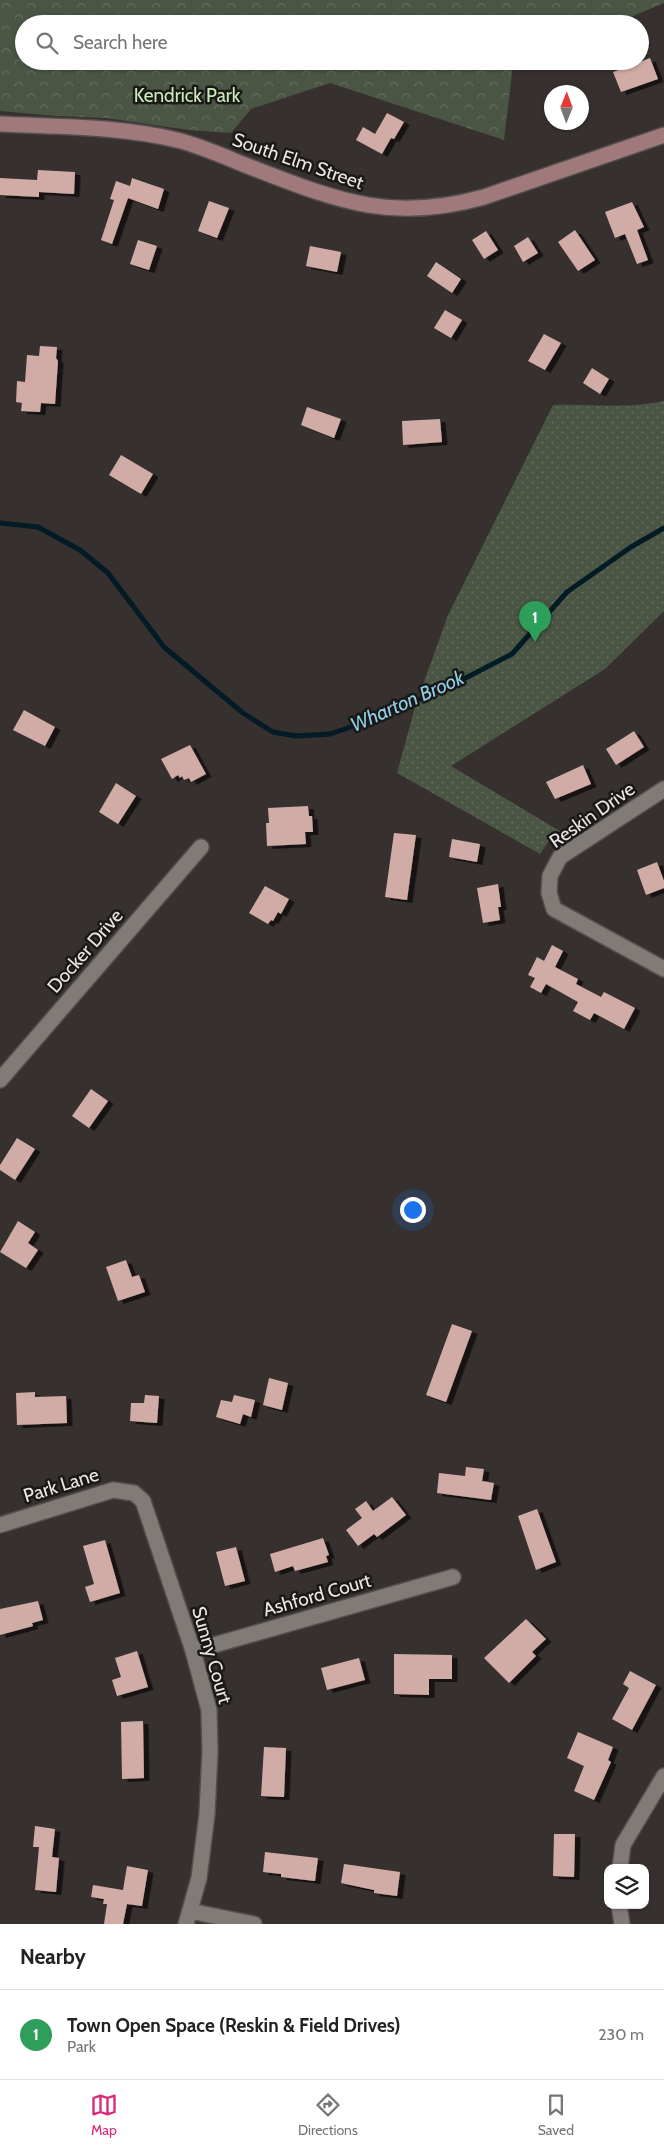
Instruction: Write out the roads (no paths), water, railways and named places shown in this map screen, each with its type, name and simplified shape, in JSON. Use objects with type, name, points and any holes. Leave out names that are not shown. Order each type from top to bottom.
[{"type":"main road","name":"South Elm Street","points":[[0,124],[105,129],[153,135],[210,151],[341,200],[388,209],[419,209],[457,205],[664,135]]},
{"type":"street","name":"Reskin Drive","points":[[664,790],[560,857],[550,876],[549,893],[554,909],[664,969]]},
{"type":"street","name":"Docker Drive","points":[[0,1080],[201,847]]},
{"type":"street","name":"Park Lane","points":[[0,1525],[113,1490],[134,1493]]},
{"type":"street","name":"Sunny Court","points":[[134,1493],[143,1501],[192,1651],[209,1710],[210,1752],[207,1814],[199,1878],[188,1917]]},
{"type":"street","name":"Ashford Court","points":[[192,1651],[453,1577]]},
{"type":"street","points":[[620,1864],[622,1845],[664,1776]]},
{"type":"street","points":[[620,1909],[622,1924]]},
{"type":"street","points":[[188,1917],[254,1924]]},
{"type":"waterway","name":"Wharton Brook","points":[[0,523],[38,527],[80,550],[108,573],[164,647],[243,713],[273,732],[296,736],[330,734],[374,719],[454,684],[512,654],[567,592],[631,547],[664,528]]},
{"type":"place","name":"Town Open Space (Reskin & Field Drives)","points":[[535,642]]},
{"type":"park label","name":"Kendrick Park","points":[[187,95]]}]
